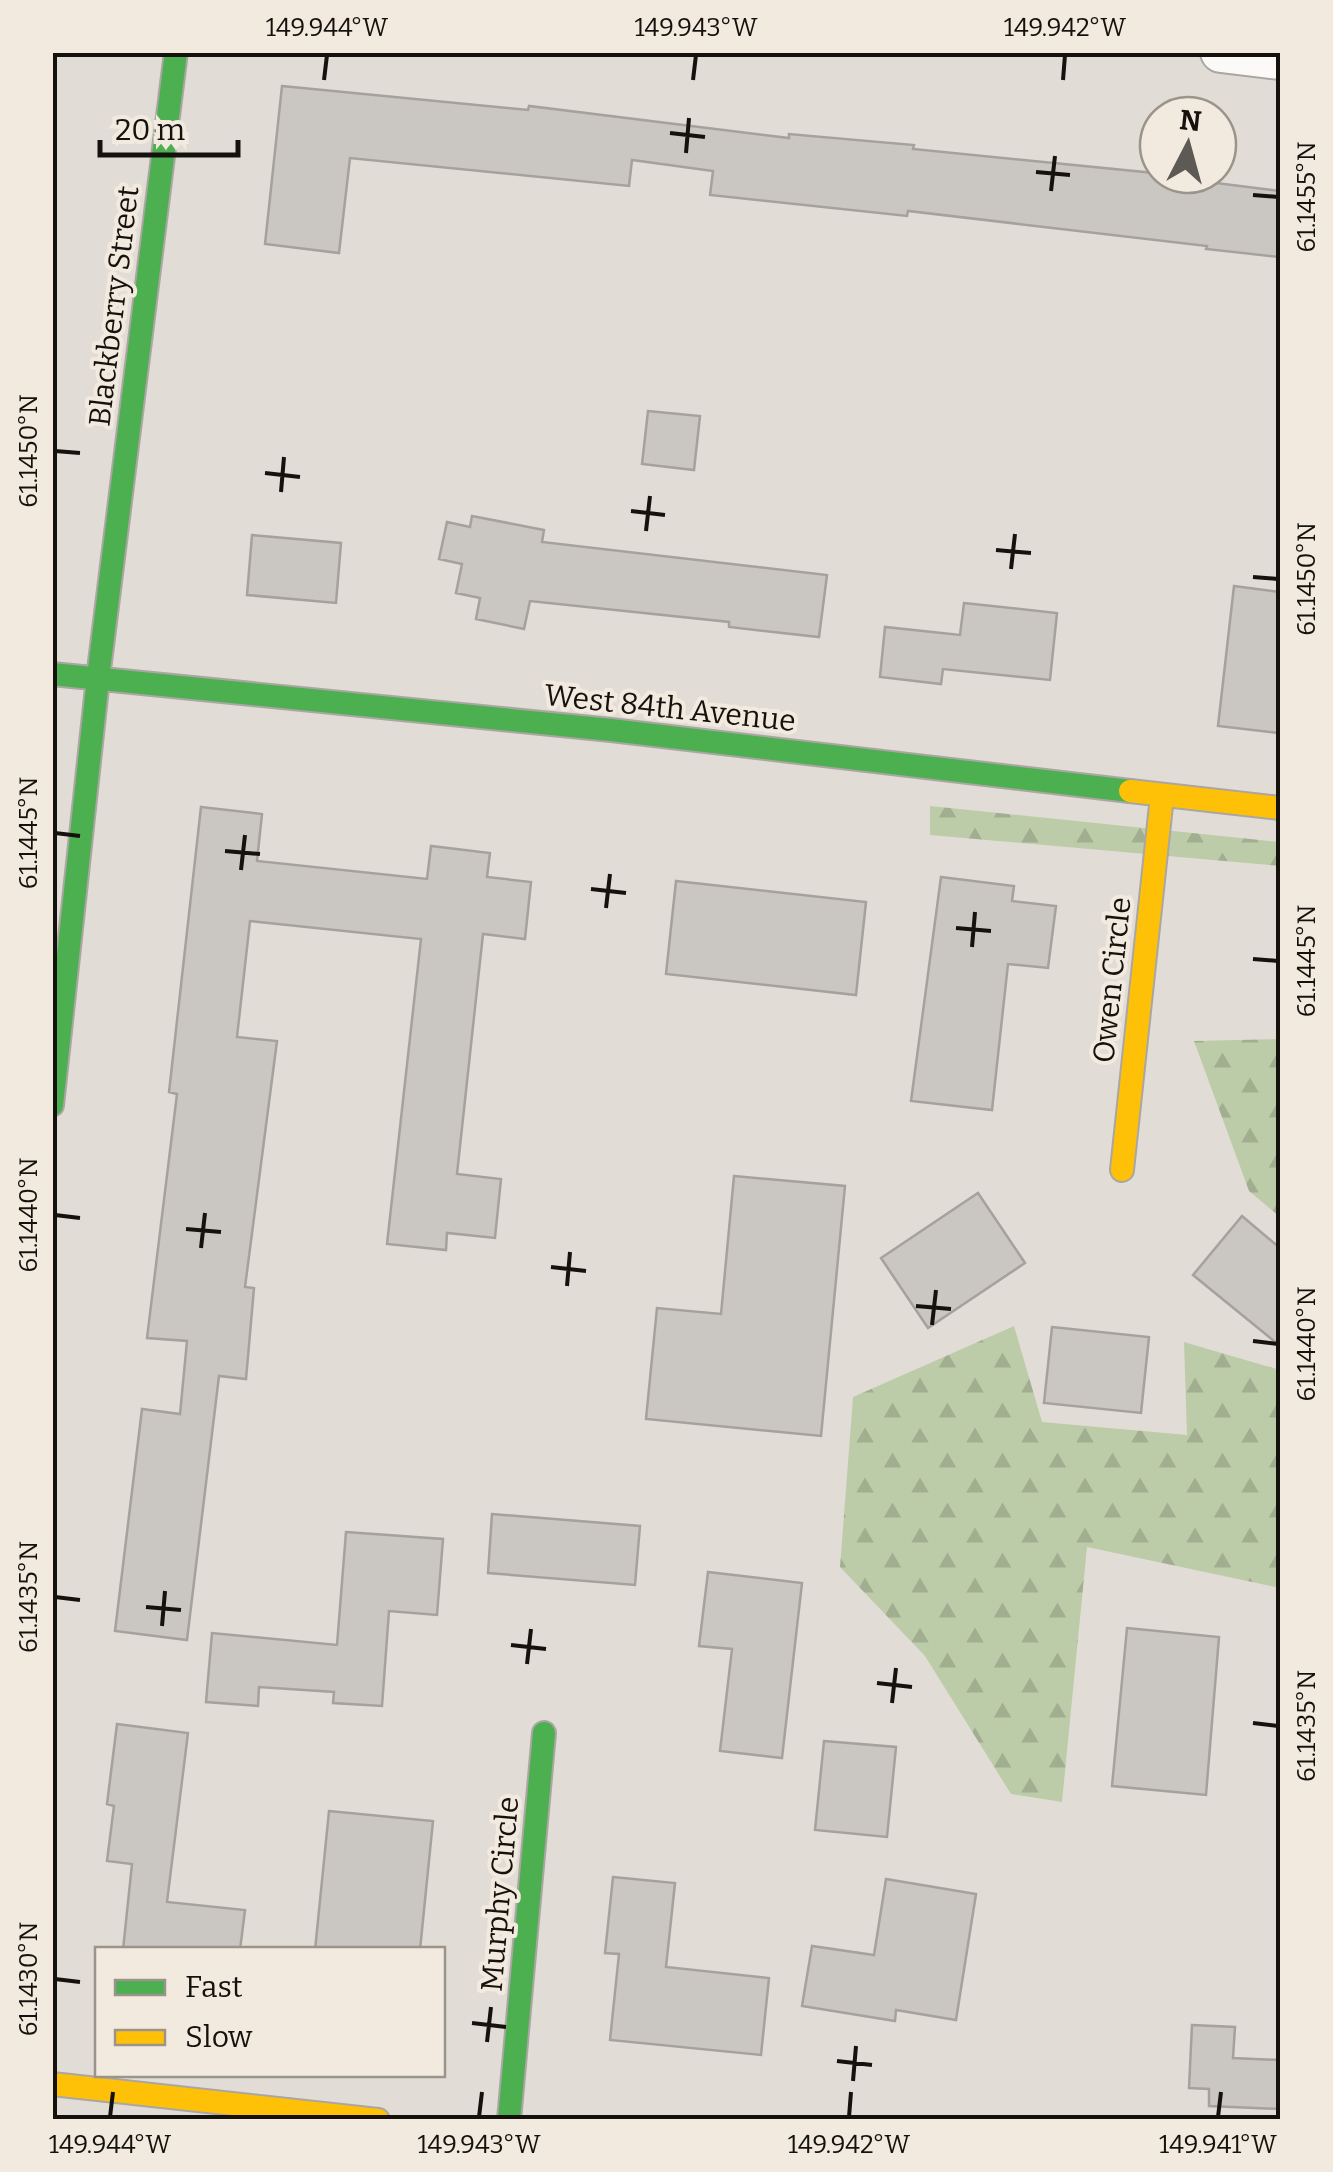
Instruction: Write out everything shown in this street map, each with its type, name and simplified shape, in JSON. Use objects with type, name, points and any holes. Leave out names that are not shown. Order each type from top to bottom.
[{"type":"street","name":"Blackberry Street","points":[[52,1104],[98,678],[176,52]]},
{"type":"street","points":[[1220,52],[1280,59]]},
{"type":"street","name":"West 84th Avenue","points":[[52,674],[611,730],[1280,808]]},
{"type":"street","name":"Owen Circle","points":[[1122,1170],[1162,796]]},
{"type":"street","name":"Murphy Circle","points":[[510,2120],[544,1733]]},
{"type":"street","points":[[52,2084],[378,2120]]},
{"type":"green space","points":[[930,806],[1280,842],[1280,866],[930,835]]},
{"type":"green space","points":[[1280,1039],[1280,1217],[1249,1191],[1194,1041]]},
{"type":"green space","points":[[1014,1326],[1042,1422],[1187,1435],[1184,1342],[1280,1370],[1280,1588],[1087,1547],[1062,1802],[1011,1794],[925,1656],[840,1567],[853,1397]]},
{"type":"building","points":[[282,86],[528,110],[529,106],[789,138],[789,134],[914,145],[913,149],[1138,171],[1138,195],[1238,195],[1238,186],[1280,191],[1280,257],[908,211],[907,216],[710,195],[713,171],[632,160],[629,186],[350,158],[339,253],[265,244]]},
{"type":"building","points":[[648,411],[700,416],[694,470],[642,464]]},
{"type":"building","points":[[472,516],[544,530],[542,542],[827,575],[819,637],[729,627],[729,622],[530,601],[524,629],[476,619],[480,598],[456,593],[462,564],[439,559],[447,522],[470,527]]},
{"type":"building","points":[[252,535],[341,543],[336,603],[247,595]]},
{"type":"building","points":[[1234,586],[1280,592],[1278,733],[1218,726]]},
{"type":"building","points":[[964,603],[1057,613],[1050,680],[943,669],[941,684],[880,677],[885,627],[960,635]]},
{"type":"building","points":[[201,807],[262,814],[257,861],[427,879],[431,846],[490,853],[487,877],[531,882],[525,939],[483,934],[457,1174],[501,1179],[495,1238],[447,1233],[446,1250],[387,1244],[421,939],[250,921],[237,1037],[277,1041],[245,1287],[254,1288],[246,1379],[219,1376],[187,1640],[115,1631],[142,1409],[180,1414],[187,1341],[147,1338],[177,1094],[169,1092]]},
{"type":"building","points":[[941,877],[1014,886],[1012,901],[1056,906],[1048,968],[1008,964],[992,1110],[911,1101]]},
{"type":"building","points":[[676,881],[866,902],[856,995],[666,974]]},
{"type":"building","points":[[734,1176],[845,1186],[821,1436],[646,1419],[657,1308],[721,1314]]},
{"type":"building","points":[[978,1193],[1025,1263],[928,1328],[881,1258]]},
{"type":"building","points":[[1242,1216],[1280,1248],[1280,1346],[1193,1275]]},
{"type":"building","points":[[1052,1327],[1149,1337],[1141,1413],[1044,1403]]},
{"type":"building","points":[[492,1514],[640,1526],[635,1585],[488,1573]]},
{"type":"building","points":[[346,1532],[443,1539],[437,1615],[389,1611],[382,1706],[333,1703],[334,1692],[259,1687],[258,1706],[206,1702],[212,1633],[337,1645]]},
{"type":"building","points":[[708,1572],[802,1583],[782,1758],[720,1751],[732,1649],[699,1646]]},
{"type":"building","points":[[1127,1628],[1219,1637],[1206,1795],[1112,1786]]},
{"type":"building","points":[[117,1724],[188,1733],[167,1902],[245,1910],[240,1947],[123,1947],[132,1864],[107,1861],[114,1806],[107,1804]]},
{"type":"building","points":[[824,1741],[896,1747],[887,1837],[815,1830]]},
{"type":"building","points":[[329,1811],[433,1821],[420,1947],[315,1947]]},
{"type":"building","points":[[613,1877],[675,1883],[666,1967],[769,1978],[761,2055],[610,2040],[619,1954],[605,1953]]},
{"type":"building","points":[[886,1879],[976,1894],[956,2020],[896,2010],[895,2021],[802,2006],[812,1946],[874,1955]]},
{"type":"building","points":[[1192,2025],[1235,2027],[1233,2058],[1280,2060],[1280,2109],[1209,2106],[1209,2089],[1189,2088]]},
{"type":"traffic: fast","points":[[52,1105],[98,678],[176,52]]},
{"type":"traffic: fast","points":[[52,674],[611,730],[1130,791]]},
{"type":"traffic: fast","points":[[509,2120],[544,1733]]},
{"type":"traffic: slow","points":[[1130,791],[1280,808]]},
{"type":"traffic: slow","points":[[1122,1170],[1162,796]]},
{"type":"traffic: slow","points":[[52,2084],[378,2120]]}]
